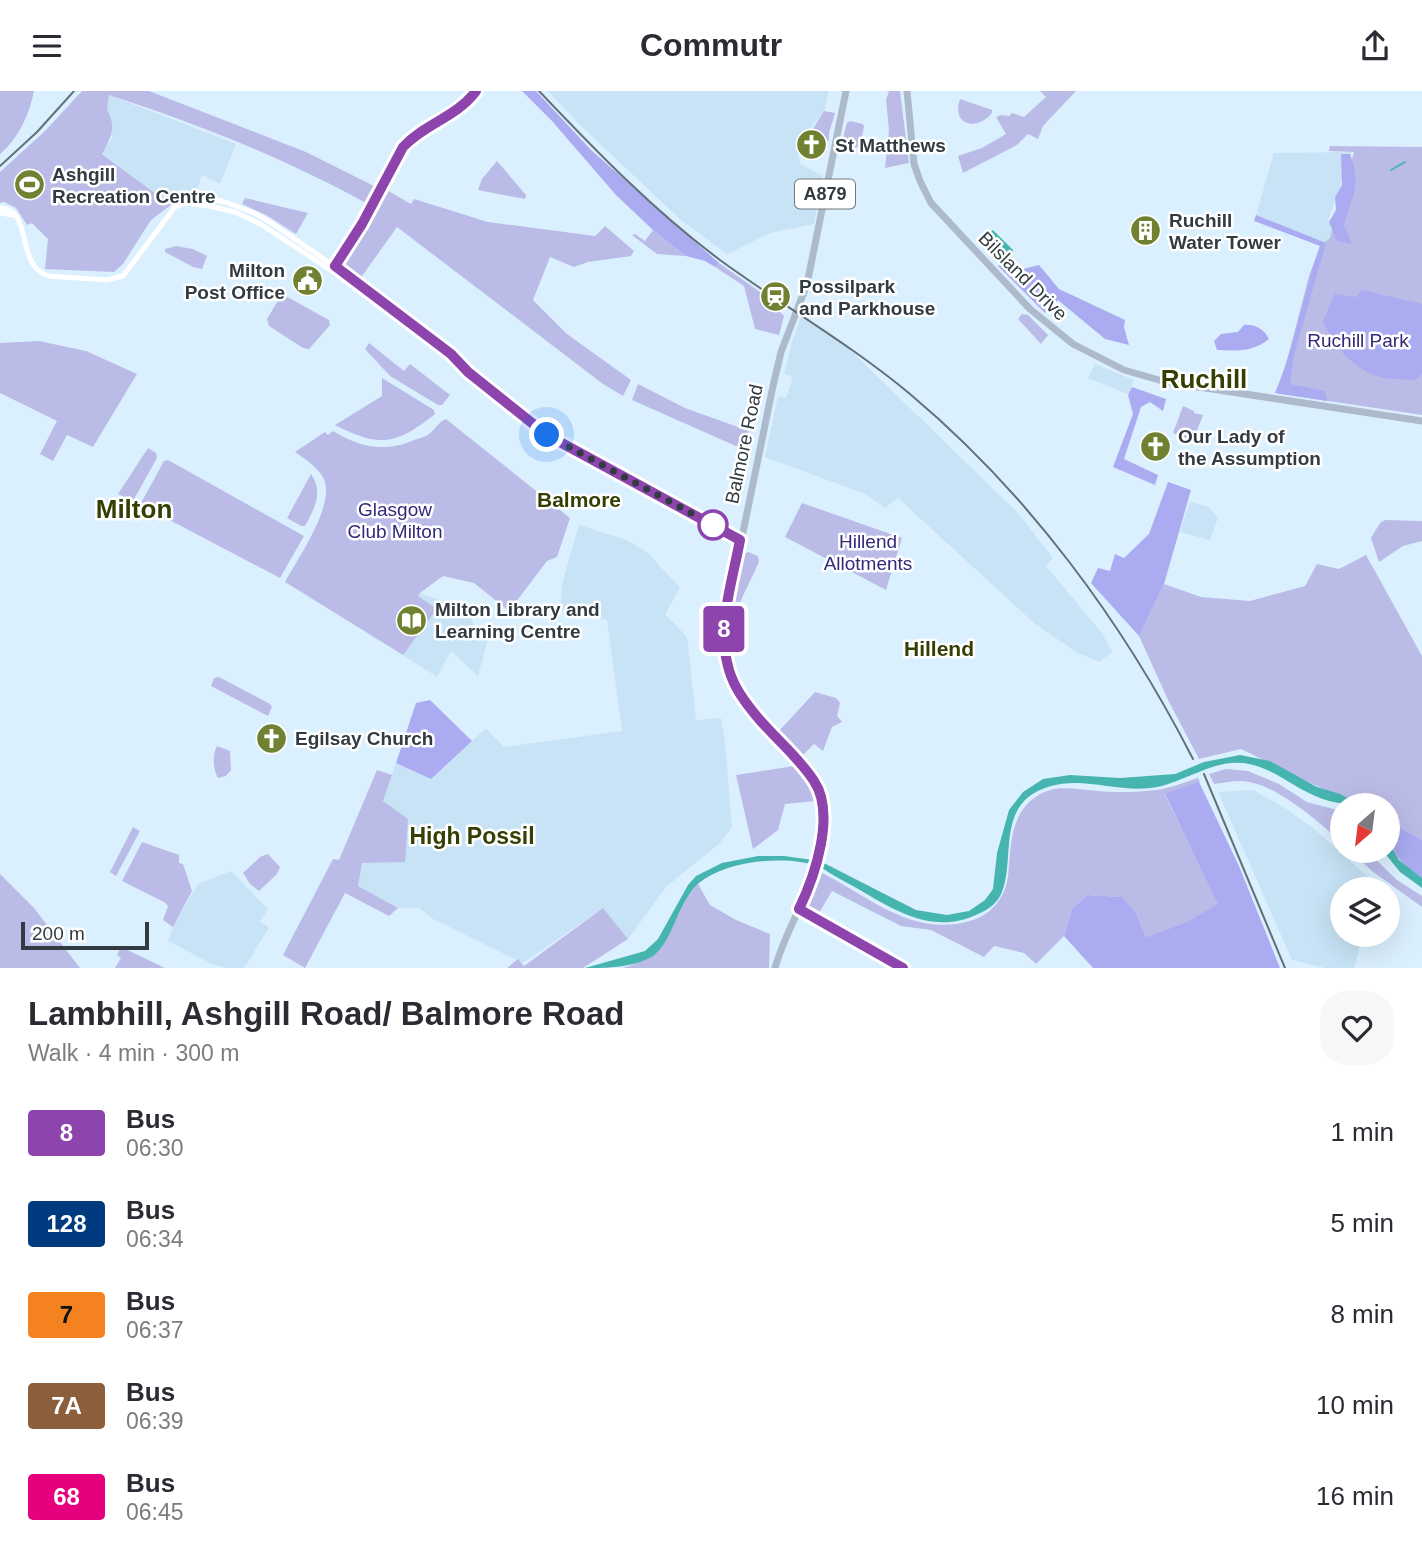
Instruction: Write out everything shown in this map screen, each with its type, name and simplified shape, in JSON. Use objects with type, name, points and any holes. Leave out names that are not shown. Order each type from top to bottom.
[{"type":"main road","name":"Balmore Road","points":[[775,968],[815,865],[825,815],[822,797],[807,771],[739,695],[726,661],[724,625],[775,376],[803,297],[846,91]]},
{"type":"main road","name":"Bilsland Drive","points":[[906,91],[913,160],[931,203],[1030,309],[1073,344],[1120,369],[1159,381],[1422,421]]},
{"type":"street","points":[[0,211],[10,213],[18,219],[29,259],[39,273],[107,280],[123,276],[175,207],[186,203],[235,212],[262,225],[332,271],[468,372],[547,435],[740,540]]},
{"type":"street","points":[[799,909],[902,968]]},
{"type":"shaded area","points":[[548,91],[829,91],[824,111],[798,150],[800,164],[823,176],[814,224],[770,233],[727,254],[680,219],[581,126]]},
{"type":"shaded area","points":[[109,95],[236,144],[220,184],[202,175],[196,192],[183,194],[171,205],[102,153],[112,138],[107,110]]},
{"type":"shaded area","points":[[1352,152],[1328,220],[1337,241],[1373,255],[1325,243],[1256,215],[1274,153]]},
{"type":"shaded area","points":[[993,230],[1013,250],[1011,264],[999,259],[984,241],[987,234]]},
{"type":"shaded area","points":[[801,317],[849,349],[1018,513],[1053,558],[1046,566],[1102,633],[1112,652],[1099,662],[1078,653],[1035,624],[898,498],[885,508],[865,494],[765,457],[778,396],[786,398],[793,377],[784,374]]},
{"type":"shaded area","points":[[1095,364],[1134,380],[1128,394],[1088,378]]},
{"type":"shaded area","points":[[1190,502],[1209,507],[1218,518],[1210,540],[1180,532]]},
{"type":"shaded area","points":[[579,525],[627,540],[648,553],[680,588],[665,614],[687,637],[696,720],[721,718],[732,827],[719,844],[666,887],[628,939],[603,908],[523,963],[433,919],[419,908],[398,908],[358,886],[362,863],[405,862],[383,801],[396,763],[431,779],[486,728],[504,747],[622,731],[607,620],[560,609],[563,580]]},
{"type":"shaded area","points":[[420,593],[456,606],[471,619],[481,637],[488,639],[478,676],[451,651],[437,677],[403,655],[436,609],[418,596]]},
{"type":"shaded area","points":[[1240,755],[1270,761],[1317,787],[1337,793],[1330,793],[1330,801],[1323,799],[1263,768],[1237,763],[1214,767],[1168,784],[1144,789],[1077,783],[1051,786],[1034,793],[1022,803],[1011,830],[1003,889],[993,905],[978,914],[947,922],[917,918],[888,906],[819,866],[790,861],[757,862],[725,869],[699,883],[685,902],[663,946],[653,956],[629,965],[585,968],[645,951],[658,939],[688,885],[696,876],[722,863],[758,856],[820,861],[916,910],[947,915],[969,911],[985,900],[993,889],[997,853],[1009,810],[1023,792],[1043,779],[1070,775],[1120,778],[1175,774],[1204,762]]},
{"type":"shaded area","points":[[1253,790],[1285,808],[1330,843],[1330,863],[1352,863],[1368,877],[1330,877],[1330,947],[1360,947],[1354,968],[1325,968],[1292,960],[1218,792]]},
{"type":"shaded area","points":[[1400,861],[1422,878],[1422,888],[1400,872],[1393,863],[1400,863]]},
{"type":"shaded area","points":[[231,871],[268,909],[260,921],[269,928],[244,968],[227,968],[212,964],[168,941],[198,884]]},
{"type":"green space","points":[[0,91],[34,91],[22,125],[13,141],[0,154]]},
{"type":"green space","points":[[82,91],[149,91],[306,152],[374,186],[366,203],[304,171],[240,143],[109,95],[107,110],[112,122],[112,132],[102,154],[171,205],[151,220],[123,264],[114,272],[45,269],[48,239],[32,223],[27,225],[16,208],[4,202],[0,203],[0,172],[45,131]]},
{"type":"green space","points":[[522,91],[536,91],[591,150],[719,263],[715,267],[686,256],[653,230],[616,195],[552,121]]},
{"type":"green space","points":[[887,91],[900,91],[909,163],[885,168],[889,131]]},
{"type":"green space","points":[[1040,91],[1076,91],[1043,126],[1038,139],[1028,134],[1017,145],[963,173],[958,156],[982,148],[1006,134],[996,117],[1009,116],[1012,113],[1024,117],[1046,97]]},
{"type":"green space","points":[[960,99],[992,110],[992,113],[979,122],[967,123],[959,115]]},
{"type":"green space","points":[[824,111],[835,113],[829,141],[825,139],[822,143],[811,137],[811,132]]},
{"type":"green space","points":[[850,121],[863,124],[864,127],[858,147],[842,142]]},
{"type":"green space","name":"Ruchill Park","points":[[1330,146],[1422,147],[1422,415],[1275,393],[1284,372],[1309,276],[1320,246],[1330,238],[1354,152],[1329,151]]},
{"type":"green space","points":[[1341,154],[1350,154],[1354,166],[1354,191],[1344,225],[1352,244],[1337,241],[1329,222],[1336,210],[1335,197],[1342,185]]},
{"type":"green space","points":[[497,161],[526,195],[525,199],[478,190],[482,179]]},
{"type":"green space","points":[[385,189],[411,204],[414,199],[488,222],[595,236],[605,226],[634,251],[631,256],[588,262],[574,267],[550,257],[533,300],[567,334],[631,380],[623,396],[603,384],[397,227],[360,279],[342,265]]},
{"type":"green space","points":[[245,198],[308,213],[296,234],[242,204]]},
{"type":"green space","points":[[1256,215],[1326,243],[1294,355],[1290,384],[1325,391],[1327,401],[1275,393],[1320,246],[1254,221]]},
{"type":"green space","points":[[653,230],[686,256],[657,254],[632,235],[635,234],[645,241]]},
{"type":"green space","points":[[176,246],[193,249],[207,256],[202,269],[165,252],[165,249]]},
{"type":"green space","points":[[719,263],[760,292],[784,316],[779,335],[755,329],[744,286],[715,267]]},
{"type":"green space","points":[[1001,263],[1011,272],[1039,265],[1059,289],[1125,320],[1129,345],[1105,339],[1058,300],[1045,313],[998,266]]},
{"type":"green space","points":[[1362,290],[1422,304],[1422,374],[1416,380],[1386,378],[1368,372],[1351,361],[1332,338],[1323,321],[1335,294],[1356,297]]},
{"type":"green space","points":[[282,294],[329,320],[330,325],[309,349],[303,348],[269,326],[267,319]]},
{"type":"green space","points":[[1022,314],[1028,315],[1048,335],[1041,344],[1018,319]]},
{"type":"green space","points":[[1244,325],[1259,328],[1269,339],[1251,348],[1217,350],[1214,341],[1221,334],[1238,332]]},
{"type":"green space","points":[[39,341],[86,351],[137,374],[93,447],[67,435],[53,461],[40,454],[57,421],[0,393],[0,343]]},
{"type":"green space","points":[[369,343],[404,371],[410,364],[450,395],[442,405],[438,405],[390,376],[365,349]]},
{"type":"green space","points":[[382,378],[434,410],[435,414],[409,432],[387,440],[364,437],[335,425],[382,396]]},
{"type":"green space","points":[[638,384],[685,408],[749,431],[745,448],[632,400]]},
{"type":"green space","points":[[1132,387],[1166,399],[1163,411],[1150,402],[1141,407],[1124,459],[1158,475],[1155,485],[1113,467],[1133,414],[1128,395]]},
{"type":"green space","points":[[1183,406],[1203,415],[1193,441],[1173,433]]},
{"type":"green space","name":"Glasgow Club Milton","points":[[446,419],[570,518],[557,557],[547,561],[509,611],[474,583],[443,576],[420,593],[418,596],[437,609],[403,655],[285,582],[321,515],[326,488],[320,473],[295,452],[325,432],[328,435],[333,431],[353,441],[372,446],[403,444],[427,435]]},
{"type":"green space","points":[[148,448],[156,453],[157,458],[134,499],[118,494]]},
{"type":"green space","points":[[168,460],[304,536],[280,578],[143,506],[141,503],[164,461]]},
{"type":"green space","points":[[311,474],[317,488],[316,501],[305,526],[301,526],[287,518]]},
{"type":"green space","points":[[1168,482],[1191,490],[1164,584],[1139,636],[1091,583],[1098,568],[1110,571],[1115,554],[1124,558],[1149,534]]},
{"type":"green space","name":"Hillend Allotments","points":[[802,503],[902,538],[886,590],[785,537]]},
{"type":"green space","points":[[1385,520],[1422,521],[1422,541],[1403,546],[1379,562],[1371,538],[1380,523]]},
{"type":"green space","points":[[748,552],[758,556],[759,562],[741,600],[739,612],[733,612],[744,554]]},
{"type":"green space","points":[[1366,555],[1422,656],[1422,840],[1400,828],[1400,793],[1331,793],[1241,749],[1199,759],[1139,636],[1164,584],[1201,597],[1250,601],[1305,586],[1317,564],[1339,569]]},
{"type":"green space","points":[[219,677],[270,704],[272,707],[268,716],[211,686],[214,678]]},
{"type":"green space","points":[[815,692],[836,698],[840,703],[837,716],[842,722],[832,727],[823,751],[814,744],[802,756],[779,731]]},
{"type":"green space","points":[[430,700],[472,741],[431,779],[396,763],[416,703]]},
{"type":"green space","points":[[217,746],[230,751],[231,770],[226,776],[218,778],[214,762]]},
{"type":"green space","points":[[794,766],[811,786],[816,801],[785,804],[778,830],[753,849],[736,775]]},
{"type":"green space","points":[[1226,769],[1248,771],[1279,784],[1307,802],[1330,808],[1330,833],[1295,805],[1267,788],[1241,781],[1214,784],[1209,774]]},
{"type":"green space","points":[[377,770],[392,775],[383,801],[408,819],[405,862],[362,863],[358,886],[398,908],[389,916],[345,893],[305,968],[283,955],[333,859],[339,860]]},
{"type":"green space","points":[[1198,778],[1200,782],[1165,795],[1219,904],[1186,922],[1146,937],[1136,913],[1121,897],[1087,895],[1072,909],[1064,936],[1036,964],[1024,953],[994,946],[984,957],[931,930],[901,926],[832,891],[816,918],[801,909],[815,878],[822,873],[876,904],[912,920],[952,924],[973,920],[986,914],[1001,898],[1008,877],[1016,822],[1028,803],[1037,796],[1059,788],[1106,792],[1157,790]]},
{"type":"green space","points":[[1199,782],[1239,866],[1280,968],[1093,968],[1064,936],[1072,909],[1087,895],[1122,897],[1136,913],[1146,937],[1186,922],[1218,904],[1165,794]]},
{"type":"green space","points":[[133,827],[140,831],[116,876],[110,872]]},
{"type":"green space","points":[[1400,828],[1422,840],[1422,878],[1400,859]]},
{"type":"green space","points":[[142,842],[179,855],[179,863],[183,864],[192,891],[173,927],[163,920],[168,906],[164,902],[122,881]]},
{"type":"green space","points":[[268,854],[280,867],[277,874],[259,891],[243,873],[260,857]]},
{"type":"green space","points":[[1363,863],[1379,863],[1394,877],[1380,877]]},
{"type":"green space","points":[[0,874],[34,908],[80,968],[0,968]]},
{"type":"green space","points":[[1400,882],[1422,896],[1422,907],[1400,891]]},
{"type":"green space","points":[[698,884],[710,905],[736,920],[770,934],[769,968],[622,968],[652,954]]},
{"type":"green space","points":[[603,908],[628,939],[583,968],[507,968],[518,959],[524,966]]},
{"type":"green space","points":[[121,947],[165,968],[115,968],[121,958],[117,955]]},
{"type":"waterway","points":[[1391,170],[1405,162]]},
{"type":"railway","points":[[0,166],[37,132],[74,91]]},
{"type":"railway","points":[[539,91],[604,158],[695,241],[887,376],[953,432],[1033,517],[1104,609],[1166,708],[1193,759]]},
{"type":"railway","points":[[1204,774],[1285,968]]},
{"type":"bus line","name":"8","points":[[476,91],[454,112],[424,129],[403,147],[355,237],[335,266],[451,354],[468,372],[547,435],[740,540],[724,625],[729,671],[739,695],[816,784],[822,797],[825,815],[817,861],[799,909],[903,968]]},
{"type":"place","name":"St Matthews","points":[[812,145]]},
{"type":"place","name":"Ashgill Recreation Centre","points":[[29,185]]},
{"type":"place","name":"Ruchill Water Tower","points":[[1146,231]]},
{"type":"place","name":"Milton Post Office","points":[[308,281]]},
{"type":"place","name":"Possilpark and Parkhouse","points":[[776,297]]},
{"type":"place","name":"Our Lady of the Assumption","points":[[1155,447]]},
{"type":"place","name":"Milton Library and Learning Centre","points":[[412,620]]},
{"type":"place","name":"Egilsay Church","points":[[272,738]]},
{"type":"district","name":"Ruchill","points":[[1204,379]]},
{"type":"district","name":"Balmore","points":[[579,499]]},
{"type":"district","name":"Milton","points":[[134,509]]},
{"type":"district","name":"Hillend","points":[[939,648]]},
{"type":"district","name":"High Possil","points":[[472,836]]},
{"type":"route","points":[[547,435],[713,525]]}]
